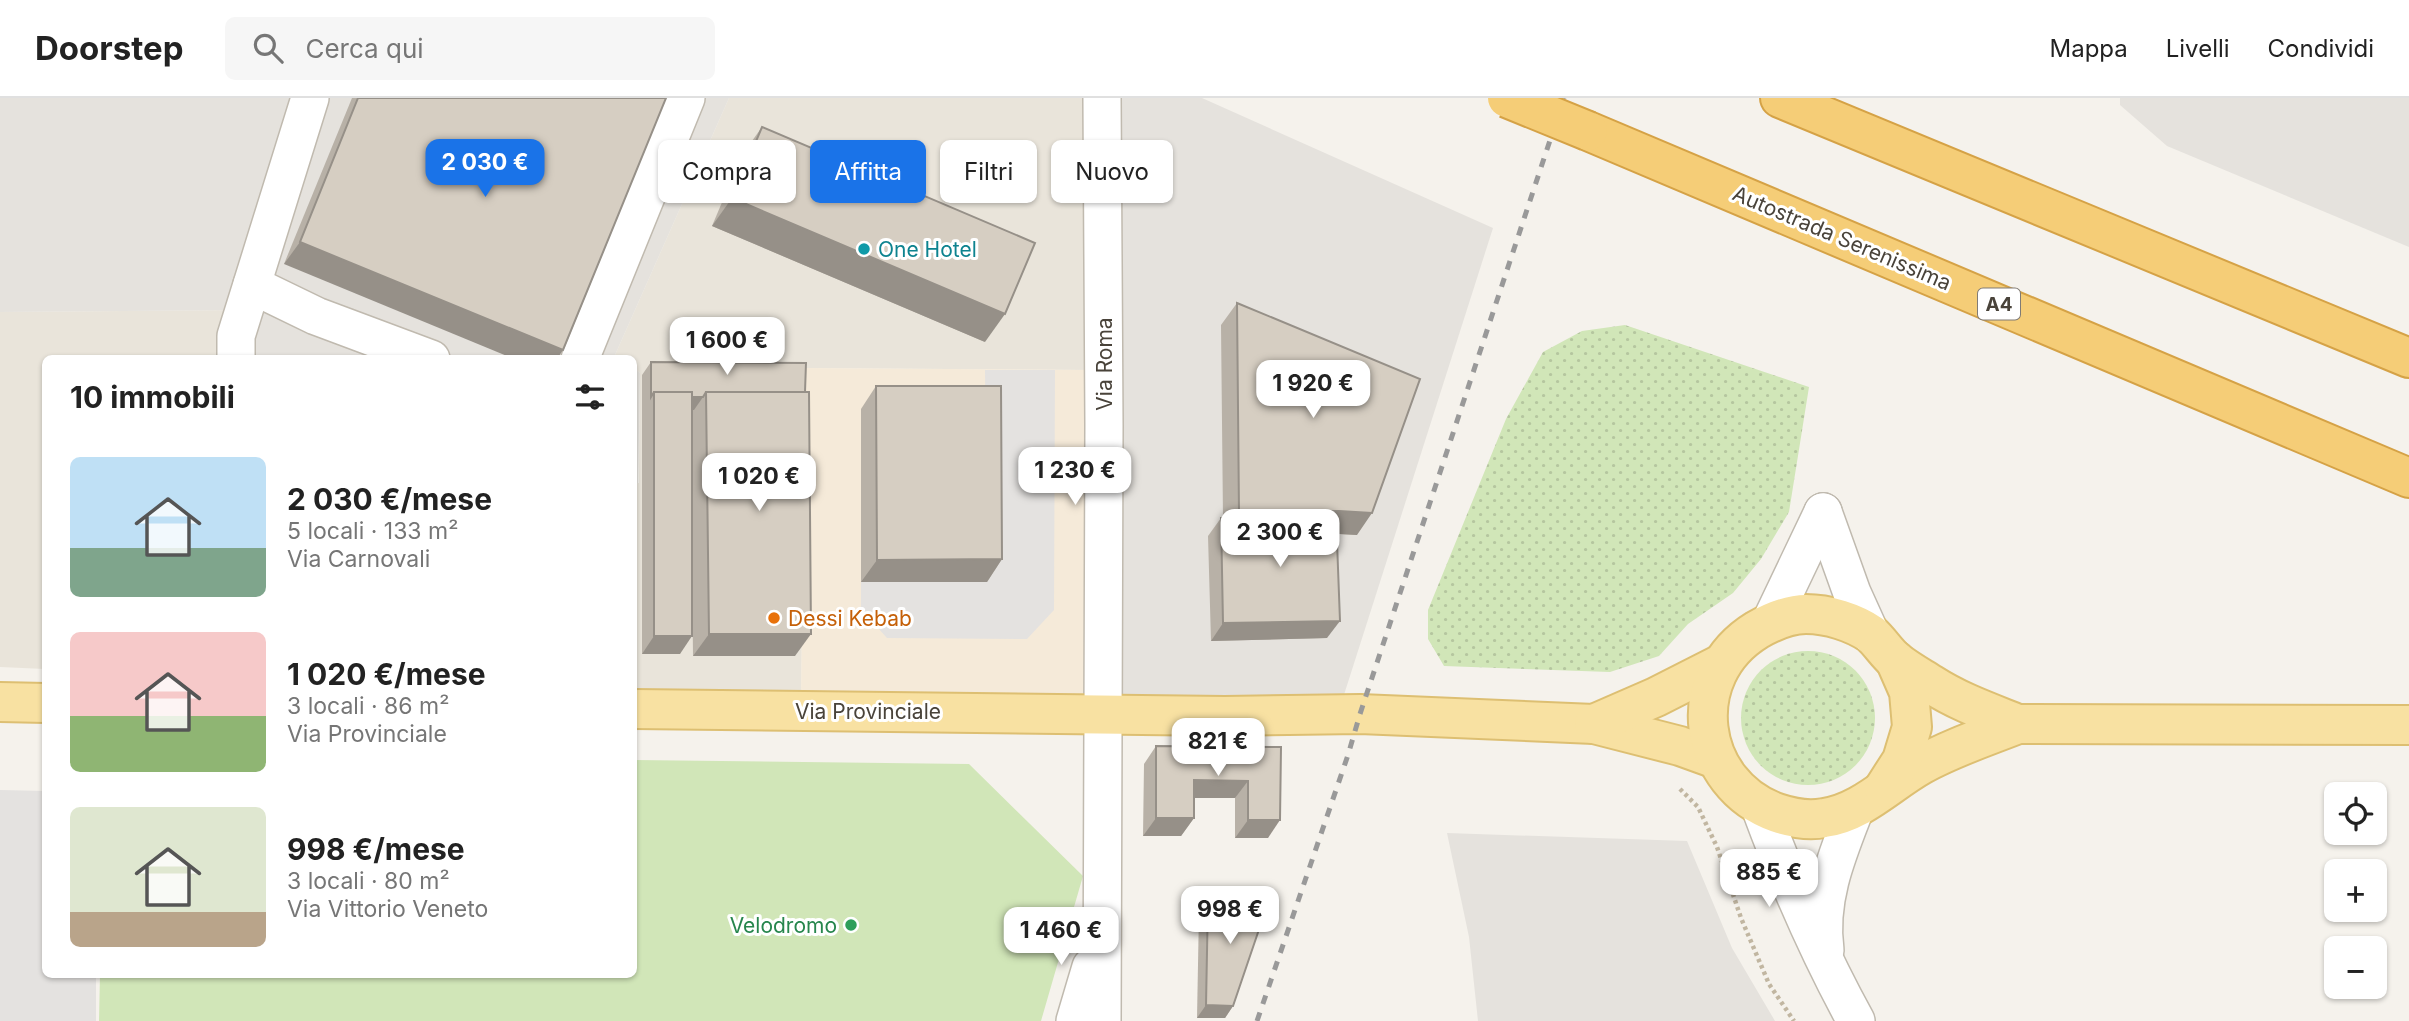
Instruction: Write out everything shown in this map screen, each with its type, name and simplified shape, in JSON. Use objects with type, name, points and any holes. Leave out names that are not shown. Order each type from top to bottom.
[{"type":"highway","name":"Autostrada Serenissima","points":[[1507,98],[2409,478]]},
{"type":"highway","points":[[1780,98],[2409,358]]},
{"type":"main road","points":[[2018,724],[1951,750],[1921,765],[1869,799],[1823,819],[1791,818],[1760,807],[1734,786],[1716,759],[1707,727],[1709,695],[1721,664],[1742,639],[1771,621],[1805,614],[1840,619],[1965,704],[2018,724],[2409,725]]},
{"type":"main road","points":[[1869,799],[1902,760],[1912,727],[1909,692],[1883,647]]},
{"type":"main road","points":[[1594,724],[1721,664]]},
{"type":"main road","points":[[0,702],[42,703]]},
{"type":"main road","name":"Via Provinciale","points":[[637,709],[1225,716],[1381,714],[1594,724]]},
{"type":"main road","points":[[1594,724],[1716,759]]},
{"type":"street","points":[[236,348],[252,285],[310,98]]},
{"type":"street","points":[[582,355],[686,98]]},
{"type":"street","name":"Via Roma","points":[[1102,98],[1102,1021]]},
{"type":"street","points":[[252,285],[316,316],[420,355]]},
{"type":"street","points":[[1771,621],[1823,512],[1852,593],[1883,647]]},
{"type":"street","points":[[1837,988],[1824,948],[1823,910],[1827,888],[1869,799]]},
{"type":"street","points":[[1760,807],[1801,910],[1837,988],[1856,1021]]},
{"type":"street","points":[[1075,1021],[1102,929]]},
{"type":"path","points":[[1672,780],[1698,807],[1717,846],[1741,918],[1769,984],[1794,1021]]},
{"type":"shaded area","points":[[0,98],[729,98],[710,140],[658,140],[658,203],[682,203],[615,355],[247,355],[247,310],[0,312]]},
{"type":"shaded area","points":[[729,98],[1089,98],[1089,140],[1051,140],[1051,203],[1090,203],[1092,370],[806,368],[801,696],[637,690],[640,373],[637,370],[637,355],[615,355],[682,203],[796,203],[796,140],[710,140]]},
{"type":"shaded area","points":[[1122,98],[1202,98],[1493,228],[1342,701],[1114,701],[1121,203],[1173,203],[1173,140],[1121,140]]},
{"type":"shaded area","points":[[2120,98],[2409,98],[2409,247],[2167,146],[2120,105]]},
{"type":"shaded area","points":[[248,310],[247,355],[42,355],[42,669],[0,667],[0,312]]},
{"type":"shaded area","points":[[805,368],[1092,370],[1090,700],[801,696]]},
{"type":"shaded area","points":[[637,370],[640,373],[637,483]]},
{"type":"shaded area","points":[[985,370],[1055,370],[1054,610],[1027,639],[887,638],[861,609],[861,582],[987,581]]},
{"type":"shaded area","points":[[0,790],[42,791],[42,978],[96,978],[96,1021],[0,1021]]},
{"type":"shaded area","points":[[1447,833],[1687,841],[1732,948],[1775,1021],[1478,1021],[1469,937]]},
{"type":"green space","points":[[1625,325],[1809,387],[1789,512],[1761,559],[1733,593],[1688,624],[1659,656],[1610,672],[1444,666],[1428,639],[1428,610],[1506,419],[1543,352],[1582,331]]},
{"type":"green space","points":[[1808,651],[1834,656],[1855,671],[1870,692],[1875,718],[1870,744],[1855,765],[1834,780],[1808,785],[1782,780],[1761,765],[1746,744],[1741,718],[1746,692],[1761,671],[1782,656]]},
{"type":"green space","name":"Velodromo","points":[[637,760],[969,764],[1083,876],[1041,1021],[99,1021],[100,978],[637,978]]},
{"type":"building","points":[[358,98],[666,98],[563,350],[300,242]]},
{"type":"building","points":[[762,127],[793,140],[757,140]]},
{"type":"building","points":[[796,141],[810,147],[810,203],[926,203],[926,197],[940,203],[1035,243],[1005,314],[744,203],[796,203]]},
{"type":"building","points":[[1237,303],[1420,379],[1372,513],[1239,513]]},
{"type":"building","points":[[651,362],[806,363],[805,392],[706,392],[703,397],[692,397],[692,392],[654,392],[651,397]]},
{"type":"building","points":[[876,386],[1001,386],[1002,559],[877,560]]},
{"type":"building","points":[[654,392],[692,392],[692,636],[654,636]]},
{"type":"building","points":[[706,392],[809,392],[811,634],[709,634]]},
{"type":"building","points":[[1336,515],[1340,621],[1223,623],[1221,518]]},
{"type":"building","points":[[1156,746],[1281,747],[1280,820],[1248,820],[1248,781],[1194,780],[1194,818],[1156,818]]},
{"type":"building","points":[[1208,899],[1269,900],[1233,1006],[1206,1005]]},
{"type":"railway","points":[[1257,1021],[1348,755],[1564,98]]},
{"type":"place","name":"One Hotel","points":[[864,249]]},
{"type":"place","name":"Dessi Kebab","points":[[774,618]]},
{"type":"place","name":"Velodromo","points":[[851,925]]}]
